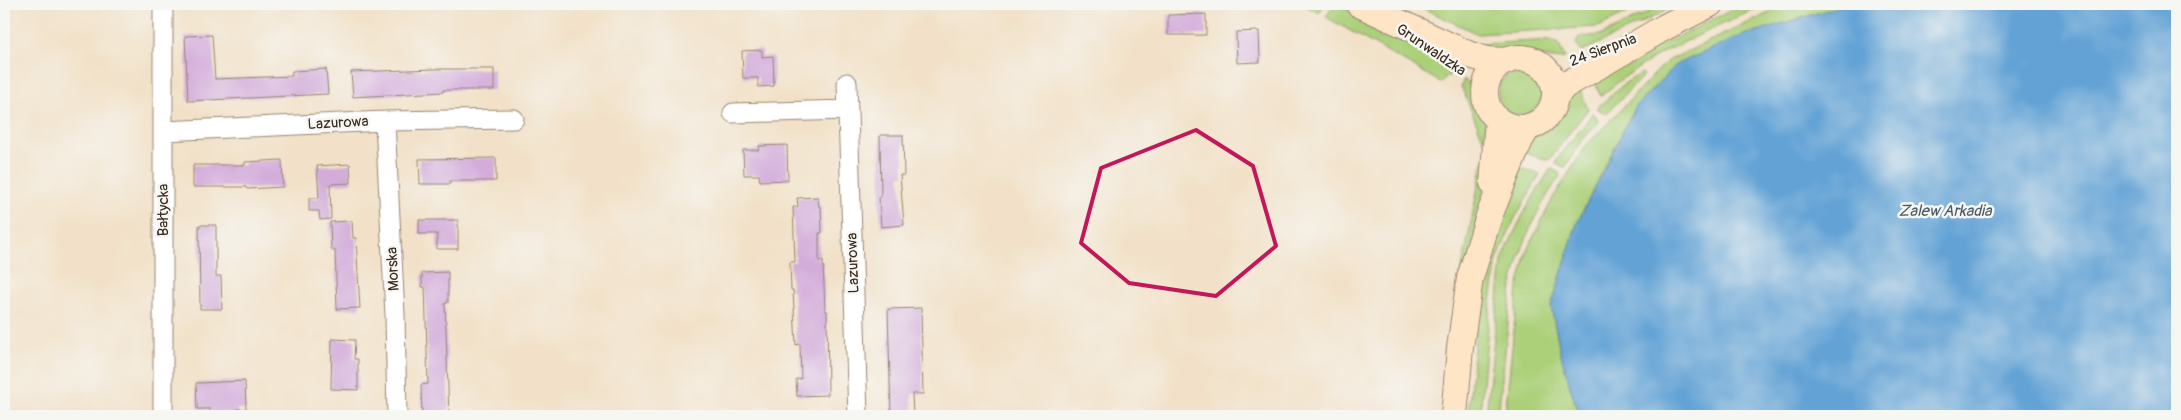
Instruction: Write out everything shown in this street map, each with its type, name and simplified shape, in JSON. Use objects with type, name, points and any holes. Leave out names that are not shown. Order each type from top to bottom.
[{"type":"main road","name":"24 Sierpnia","points":[[1555,97],[1564,86],[1665,27],[1710,4]]},
{"type":"main road","name":"Grunwaldzka","points":[[1366,7],[1470,55],[1487,60],[1507,61]]},
{"type":"main road","name":"Grunwaldzka","points":[[1366,7],[1462,70],[1486,93]]},
{"type":"main road","name":"24 Sierpnia","points":[[1539,63],[1558,65],[1574,61],[1665,27]]},
{"type":"main road","points":[[1518,58],[1539,63],[1547,70],[1553,80],[1555,97],[1550,112],[1543,120],[1528,127],[1512,127],[1498,120],[1488,107],[1486,93],[1490,75],[1497,67],[1507,61],[1518,58]]},
{"type":"main road","points":[[1489,216],[1498,138],[1498,120]]},
{"type":"main road","points":[[1454,416],[1460,348],[1470,278],[1489,216],[1520,140],[1528,127]]},
{"type":"street","name":"Bałtycka","points":[[163,4],[163,416]]},
{"type":"street","name":"Lazurowa","points":[[847,84],[858,416]]},
{"type":"street","points":[[733,113],[848,110]]},
{"type":"street","name":"Lazurowa","points":[[162,132],[385,121],[514,119]]},
{"type":"street","name":"Morska","points":[[385,121],[395,315],[397,416]]},
{"type":"highlighted area","points":[[1196,130],[1253,166],[1276,246],[1216,296],[1129,283],[1081,243],[1101,168]]},
{"type":"green space","points":[[1303,4],[1324,4],[1324,5],[1319,13]]},
{"type":"green space","points":[[1414,4],[1646,4],[1598,27],[1478,34]]},
{"type":"green space","points":[[1665,4],[1680,4],[1581,52],[1576,43],[1579,37],[1602,35]]},
{"type":"green space","points":[[1744,4],[1766,4],[1663,52],[1623,78],[1601,96],[1593,78]]},
{"type":"green space","points":[[1788,4],[1847,4],[1741,36],[1677,64],[1635,107],[1577,223],[1551,307],[1561,355],[1579,416],[1505,416],[1518,288],[1528,248],[1553,198],[1586,146],[1667,61]]},
{"type":"green space","points":[[1341,6],[1410,44],[1451,71],[1448,78],[1446,76],[1442,83],[1326,17],[1331,9]]},
{"type":"green space","points":[[1550,40],[1558,43],[1565,58],[1552,59],[1522,50],[1479,51],[1483,44]]},
{"type":"green space","points":[[1520,71],[1532,75],[1538,81],[1542,93],[1538,105],[1532,111],[1520,115],[1508,111],[1502,105],[1498,93],[1502,81],[1508,75]]},
{"type":"green space","points":[[1642,73],[1644,75],[1606,114],[1597,108],[1625,83]]},
{"type":"green space","points":[[1464,79],[1474,90],[1479,110],[1486,121],[1484,141],[1461,86]]},
{"type":"green space","points":[[1578,86],[1588,109],[1549,160],[1521,152],[1531,136],[1551,122],[1561,103]]},
{"type":"green space","points":[[1593,113],[1599,121],[1581,142],[1565,167],[1556,164],[1556,161]]},
{"type":"green space","points":[[1490,159],[1462,291],[1459,283],[1483,162]]},
{"type":"green space","points":[[1516,167],[1540,174],[1514,220],[1497,260],[1489,316],[1480,416],[1468,416],[1477,314],[1484,280]]},
{"type":"green space","points":[[1552,169],[1559,173],[1560,176],[1536,215],[1524,243],[1515,272],[1498,416],[1486,416],[1502,261],[1523,214]]},
{"type":"water","name":"Zalew Arkadia","points":[[1847,4],[2177,4],[2177,416],[1579,416],[1561,355],[1551,307],[1577,223],[1635,107],[1677,64],[1741,36]]},
{"type":"building","points":[[1206,14],[1206,35],[1168,35],[1168,15]]},
{"type":"building","points":[[1259,31],[1260,62],[1237,63],[1236,32]]},
{"type":"building","points":[[212,35],[215,79],[292,76],[292,71],[326,69],[328,94],[188,101],[185,36]]},
{"type":"building","points":[[762,50],[762,57],[773,56],[774,86],[758,87],[758,78],[743,78],[742,51]]},
{"type":"building","points":[[494,69],[494,90],[443,90],[443,92],[353,97],[351,72]]},
{"type":"building","points":[[880,135],[903,135],[904,175],[900,175],[904,225],[881,227],[879,197],[881,197]]},
{"type":"building","points":[[787,145],[788,180],[760,181],[759,175],[744,175],[743,150],[759,150],[759,146]]},
{"type":"building","points":[[496,158],[496,181],[450,181],[450,184],[420,184],[419,159]]},
{"type":"building","points":[[282,160],[283,187],[247,189],[246,187],[193,187],[193,165],[245,165],[245,162]]},
{"type":"building","points":[[350,164],[351,183],[330,184],[331,219],[320,220],[319,211],[309,211],[309,198],[319,198],[317,166]]},
{"type":"building","points":[[818,197],[819,207],[821,207],[822,233],[819,233],[819,261],[823,261],[825,311],[827,311],[828,395],[797,396],[796,379],[801,379],[800,344],[796,345],[793,290],[791,290],[790,262],[795,262],[793,207],[798,207],[797,198]]},
{"type":"building","points":[[419,220],[458,220],[458,249],[437,249],[437,234],[419,234]]},
{"type":"building","points":[[352,221],[353,238],[356,238],[360,308],[337,309],[335,250],[331,250],[330,222]]},
{"type":"building","points":[[199,225],[216,225],[216,276],[221,276],[222,309],[200,309]]},
{"type":"building","points":[[448,272],[448,303],[445,303],[449,416],[422,416],[421,385],[428,384],[425,287],[422,287],[422,273]]},
{"type":"building","points":[[921,308],[923,394],[912,394],[913,416],[891,416],[888,309]]},
{"type":"building","points":[[332,339],[355,340],[354,359],[358,359],[358,390],[331,389]]},
{"type":"building","points":[[245,381],[246,409],[237,409],[238,416],[210,416],[210,409],[197,409],[196,383]]}]
